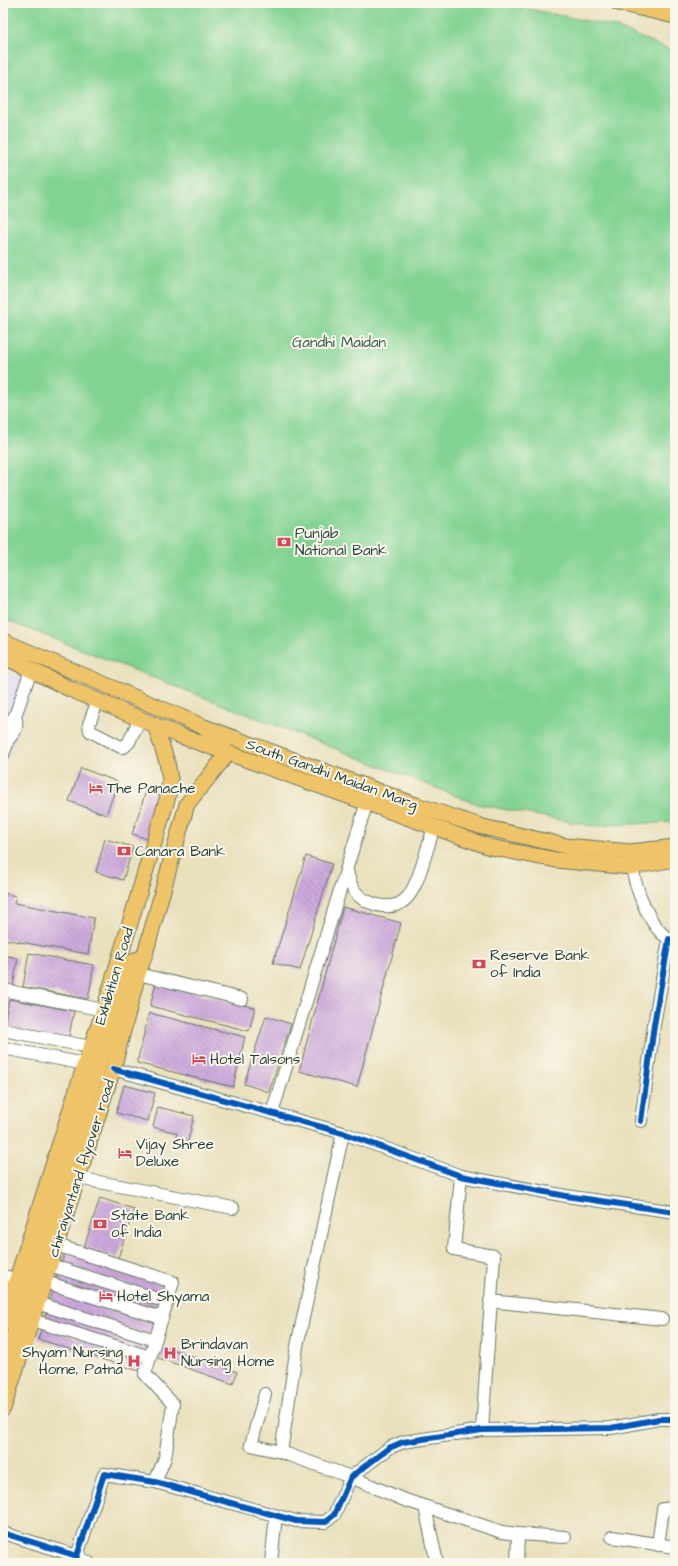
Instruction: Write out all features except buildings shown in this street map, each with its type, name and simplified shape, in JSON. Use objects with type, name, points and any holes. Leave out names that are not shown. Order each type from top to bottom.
[{"type":"main road","points":[[618,3],[675,16]]},
{"type":"main road","name":"South Gandhi Maidan Marg","points":[[3,641],[368,796],[416,806],[483,827],[566,846],[630,852],[675,847]]},
{"type":"main road","points":[[3,656],[70,689],[155,725],[228,753],[368,796],[434,827],[497,849],[556,860],[631,867],[675,859]]},
{"type":"main road","name":"Exhibition Road","points":[[3,1323],[10,1277],[34,1224],[85,1064],[104,1010],[168,796],[170,779],[167,762],[155,725]]},
{"type":"main road","points":[[204,727],[228,753]]},
{"type":"main road","name":"chiraiyantand flyover road","points":[[3,1409],[113,1069],[132,970],[145,954],[186,804],[228,753]]},
{"type":"main road","points":[[3,1369],[132,970],[124,944]]},
{"type":"street","points":[[3,755],[8,742],[10,722],[15,716],[31,670]]},
{"type":"street","points":[[98,700],[89,724],[90,731],[121,747],[124,747],[129,742],[140,718]]},
{"type":"street","points":[[272,1113],[347,870],[368,796]]},
{"type":"street","points":[[347,870],[351,886],[363,900],[382,907],[396,906],[408,899],[415,887],[434,827]]},
{"type":"street","points":[[630,852],[631,867],[635,883],[650,917],[659,932],[672,940],[654,1024],[640,1121]]},
{"type":"street","points":[[132,970],[242,999]]},
{"type":"street","points":[[3,990],[104,1010]]},
{"type":"street","points":[[3,1030],[91,1047]]},
{"type":"street","points":[[3,1048],[85,1064]]},
{"type":"street","points":[[113,1069],[343,1133],[461,1176],[566,1196],[675,1212]]},
{"type":"street","points":[[281,1452],[298,1346],[343,1133]]},
{"type":"street","points":[[461,1176],[454,1249],[494,1256],[482,1430]]},
{"type":"street","points":[[78,1178],[233,1208]]},
{"type":"street","points":[[56,1245],[173,1282],[145,1374],[173,1404],[165,1458],[155,1482]]},
{"type":"street","points":[[50,1264],[167,1302]]},
{"type":"street","points":[[44,1282],[162,1318]]},
{"type":"street","points":[[490,1301],[662,1319]]},
{"type":"street","points":[[37,1303],[155,1340]]},
{"type":"street","points":[[32,1320],[150,1357]]},
{"type":"street","points":[[265,1394],[251,1445],[281,1452],[351,1477],[402,1499],[502,1532],[565,1537]]},
{"type":"street","points":[[77,1556],[104,1474],[155,1482],[296,1521],[325,1522],[334,1515],[351,1477],[389,1448],[403,1442],[482,1430],[611,1428],[659,1419],[675,1419]]},
{"type":"street","points":[[425,1507],[437,1563]]},
{"type":"street","points":[[658,1545],[663,1509],[675,1508]]},
{"type":"street","points":[[271,1563],[276,1516]]},
{"type":"street","points":[[3,1534],[77,1556],[89,1563]]},
{"type":"street","points":[[517,1563],[518,1534]]},
{"type":"street","points":[[612,1537],[675,1547]]},
{"type":"shaded area","points":[[3,668],[34,685],[3,771]]},
{"type":"green space","name":"Gandhi Maidan","points":[[3,3],[500,3],[616,27],[675,52],[675,822],[592,826],[477,804],[3,619]]},
{"type":"cycle path","points":[[641,1121],[654,1025],[669,939]]},
{"type":"cycle path","points":[[113,1069],[343,1133],[461,1176],[566,1196],[675,1212]]},
{"type":"cycle path","points":[[3,1533],[77,1556],[104,1474],[155,1482],[296,1521],[325,1522],[334,1515],[351,1477],[389,1448],[403,1442],[482,1430],[611,1428],[659,1419],[675,1419]]},
{"type":"place","name":"Punjab National Bank","points":[[284,542]]},
{"type":"place","name":"The Panache","points":[[96,788]]},
{"type":"place","name":"Canara Bank","points":[[124,851]]},
{"type":"place","name":"Reserve Bank of India","points":[[479,964]]},
{"type":"place","name":"Hotel Talsons","points":[[199,1059]]},
{"type":"place","name":"Vijay Shree Deluxe","points":[[125,1153]]},
{"type":"place","name":"State Bank of India","points":[[100,1224]]},
{"type":"place","name":"Hotel Shyama","points":[[106,1296]]},
{"type":"place","name":"Brindavan Nursing Home","points":[[170,1353]]},
{"type":"place","name":"Shyam Nursing Home, Patna","points":[[134,1361]]}]
